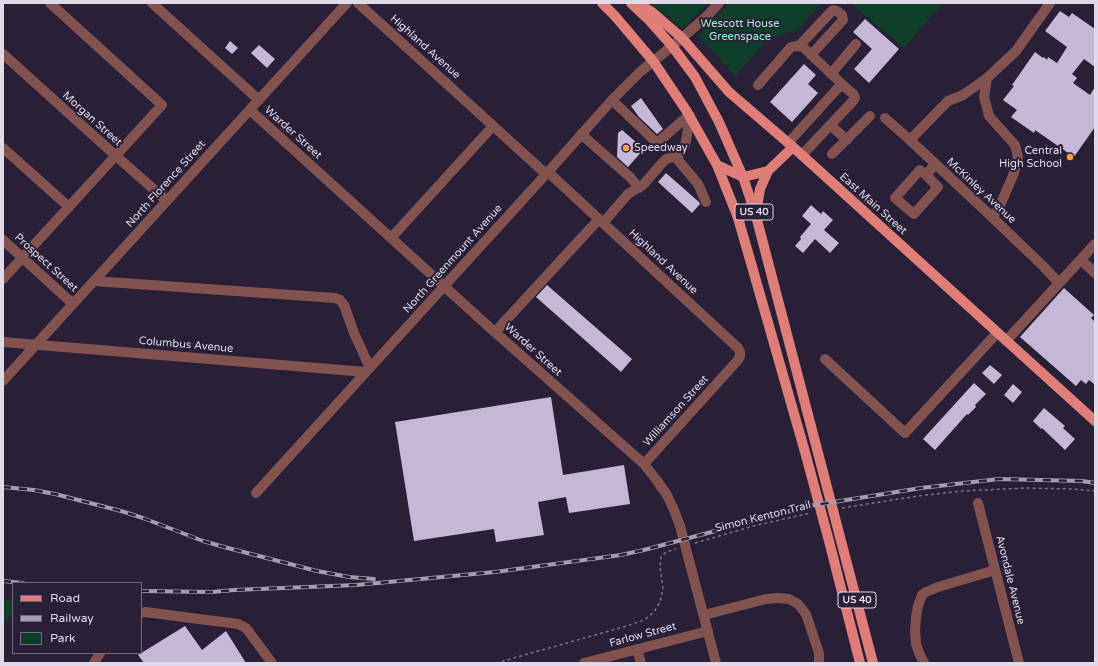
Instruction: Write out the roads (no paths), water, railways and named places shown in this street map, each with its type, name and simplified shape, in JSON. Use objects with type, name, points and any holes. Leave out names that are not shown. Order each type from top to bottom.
[{"type":"main road","name":"US 40","points":[[602,3],[653,61],[690,115],[717,165],[738,218],[805,452],[860,663]]},
{"type":"main road","name":"US 40","points":[[631,3],[648,19],[672,46],[695,77],[716,116],[743,177],[756,216],[873,663]]},
{"type":"main road","name":"East Main Street","points":[[638,3],[652,12],[682,38],[729,92],[802,155],[997,333],[1009,337],[1095,421]]},
{"type":"main road","points":[[756,216],[760,189],[768,171],[790,145]]},
{"type":"main road","points":[[717,165],[743,177],[768,171]]},
{"type":"street","points":[[3,279],[162,104],[50,3]]},
{"type":"street","name":"Warder Street","points":[[152,3],[259,100]]},
{"type":"street","name":"North Florence Street","points":[[3,380],[347,3]]},
{"type":"street","name":"Highland Avenue","points":[[358,3],[493,126],[601,221],[738,348],[740,356],[725,374]]},
{"type":"street","name":"North Greenmount Avenue","points":[[256,493],[612,100],[640,72],[682,38],[719,3]]},
{"type":"street","points":[[910,140],[948,100],[963,95],[987,78],[1016,51],[1050,3]]},
{"type":"street","points":[[798,46],[833,10],[837,11],[842,15],[843,20],[811,55]]},
{"type":"street","points":[[831,74],[856,44]]},
{"type":"street","points":[[758,85],[791,47],[798,46],[803,47],[854,95],[855,98],[853,101],[802,155]]},
{"type":"street","name":"Morgan Street","points":[[3,54],[166,201]]},
{"type":"street","points":[[987,78],[984,97],[989,116],[1015,145],[1018,157],[1014,172],[999,208],[992,217]]},
{"type":"street","points":[[790,145],[838,88],[844,86]]},
{"type":"street","points":[[612,100],[657,143],[690,115]]},
{"type":"street","name":"Warder Street","points":[[250,110],[495,332],[644,464],[667,495],[680,526],[716,663]]},
{"type":"street","points":[[690,115],[686,140],[678,156],[678,160],[698,184],[706,202]]},
{"type":"street","points":[[832,154],[870,116]]},
{"type":"street","name":"McKinley Avenue","points":[[885,118],[992,217],[1059,283]]},
{"type":"street","points":[[830,125],[847,140]]},
{"type":"street","points":[[391,238],[493,126]]},
{"type":"street","points":[[581,134],[631,178],[639,188]]},
{"type":"street","points":[[3,148],[69,206]]},
{"type":"street","points":[[495,332],[628,194],[643,185],[666,159],[678,156]]},
{"type":"street","points":[[926,175],[935,164]]},
{"type":"street","name":"Prospect Street","points":[[3,240],[73,304]]},
{"type":"street","points":[[1009,337],[1095,244]]},
{"type":"street","points":[[1080,260],[1095,273]]},
{"type":"street","points":[[94,281],[335,298],[340,300],[344,306],[368,370]]},
{"type":"street","points":[[825,359],[905,433],[997,333]]},
{"type":"street","name":"Columbus Avenue","points":[[3,342],[35,346],[368,370]]},
{"type":"street","name":"Williamson Street","points":[[644,464],[725,374]]},
{"type":"street","name":"Avondale Avenue","points":[[978,503],[1018,663]]},
{"type":"street","points":[[924,663],[916,644],[915,631],[918,606],[922,595],[938,587],[994,570]]},
{"type":"street","points":[[704,615],[766,599],[789,599],[798,604],[806,614],[819,653],[819,663]]},
{"type":"street","points":[[142,613],[146,612],[238,624],[246,628],[272,663]]},
{"type":"street","name":"Farlow Street","points":[[584,663],[708,631]]},
{"type":"street","points":[[637,649],[641,663]]},
{"type":"street","points":[[94,663],[99,654]]},
{"type":"railway","points":[[142,591],[212,592],[356,585],[495,572],[621,555],[809,506],[921,488],[999,479],[1082,481],[1095,483]]},
{"type":"railway","points":[[3,487],[55,494],[121,511],[203,541],[317,571],[349,577],[374,579]]},
{"type":"railway","points":[[3,581],[13,582]]},
{"type":"place","name":"Speedway","points":[[626,148]]},
{"type":"place","name":"Central High School","points":[[1070,157]]},
{"type":"park label","name":"Wescott House Greenspace","points":[[740,30]]}]
